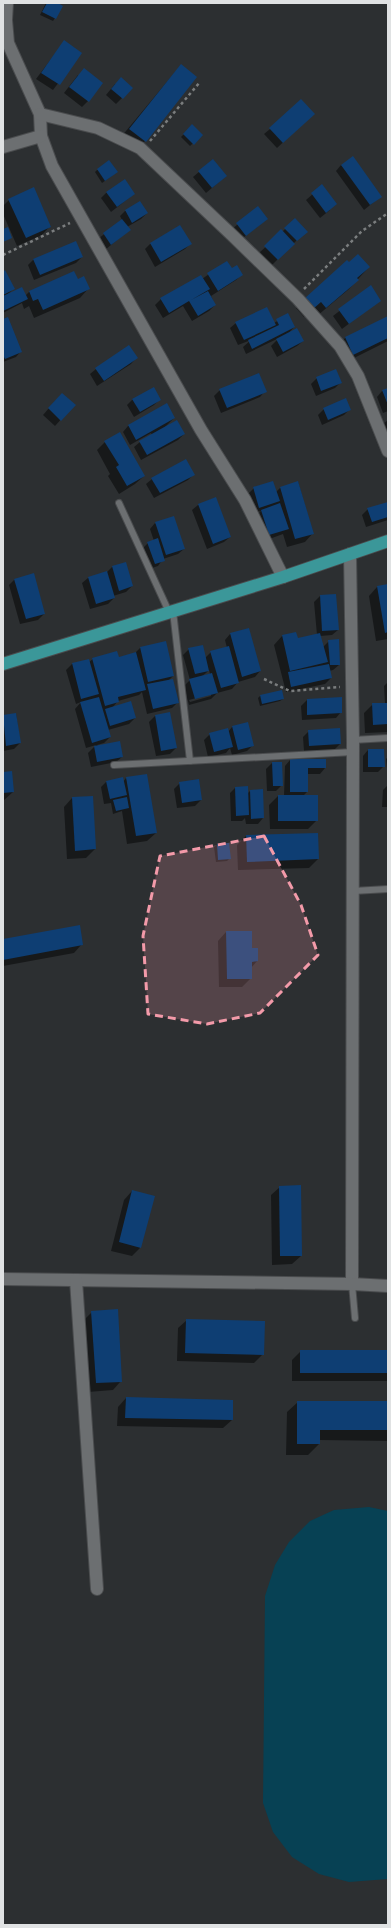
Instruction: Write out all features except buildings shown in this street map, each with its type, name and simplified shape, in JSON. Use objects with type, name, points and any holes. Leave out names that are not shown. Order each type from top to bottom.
[{"type":"highway","points":[[3,664],[171,612],[388,541]]},
{"type":"street","points":[[7,3],[6,20],[8,43],[40,114],[41,136],[52,166],[201,430],[245,500],[283,576]]},
{"type":"street","points":[[40,114],[98,128],[142,150],[234,236],[296,297],[344,352],[358,376],[388,451]]},
{"type":"street","points":[[3,147],[41,136]]},
{"type":"street","points":[[350,554],[353,746],[352,1284]]},
{"type":"street","points":[[3,1279],[352,1284],[388,1286]]},
{"type":"street","points":[[76,1280],[97,1589]]},
{"type":"lane","points":[[119,503],[171,612],[190,760]]},
{"type":"lane","points":[[114,765],[353,746],[388,738]]},
{"type":"lane","points":[[353,891],[388,889]]},
{"type":"lane","points":[[352,1284],[355,1318]]},
{"type":"path","points":[[142,150],[200,82]]},
{"type":"path","points":[[296,297],[362,232],[388,213]]},
{"type":"path","points":[[3,255],[81,218]]},
{"type":"path","points":[[264,679],[290,691],[352,686]]},
{"type":"highlighted area","points":[[264,836],[301,905],[318,955],[260,1013],[207,1024],[148,1014],[143,936],[160,856]]},
{"type":"shaded area","points":[[369,1507],[388,1511],[388,1879],[349,1882],[319,1874],[292,1857],[273,1832],[263,1803],[265,1596],[275,1565],[289,1542],[310,1521],[334,1510]]}]
